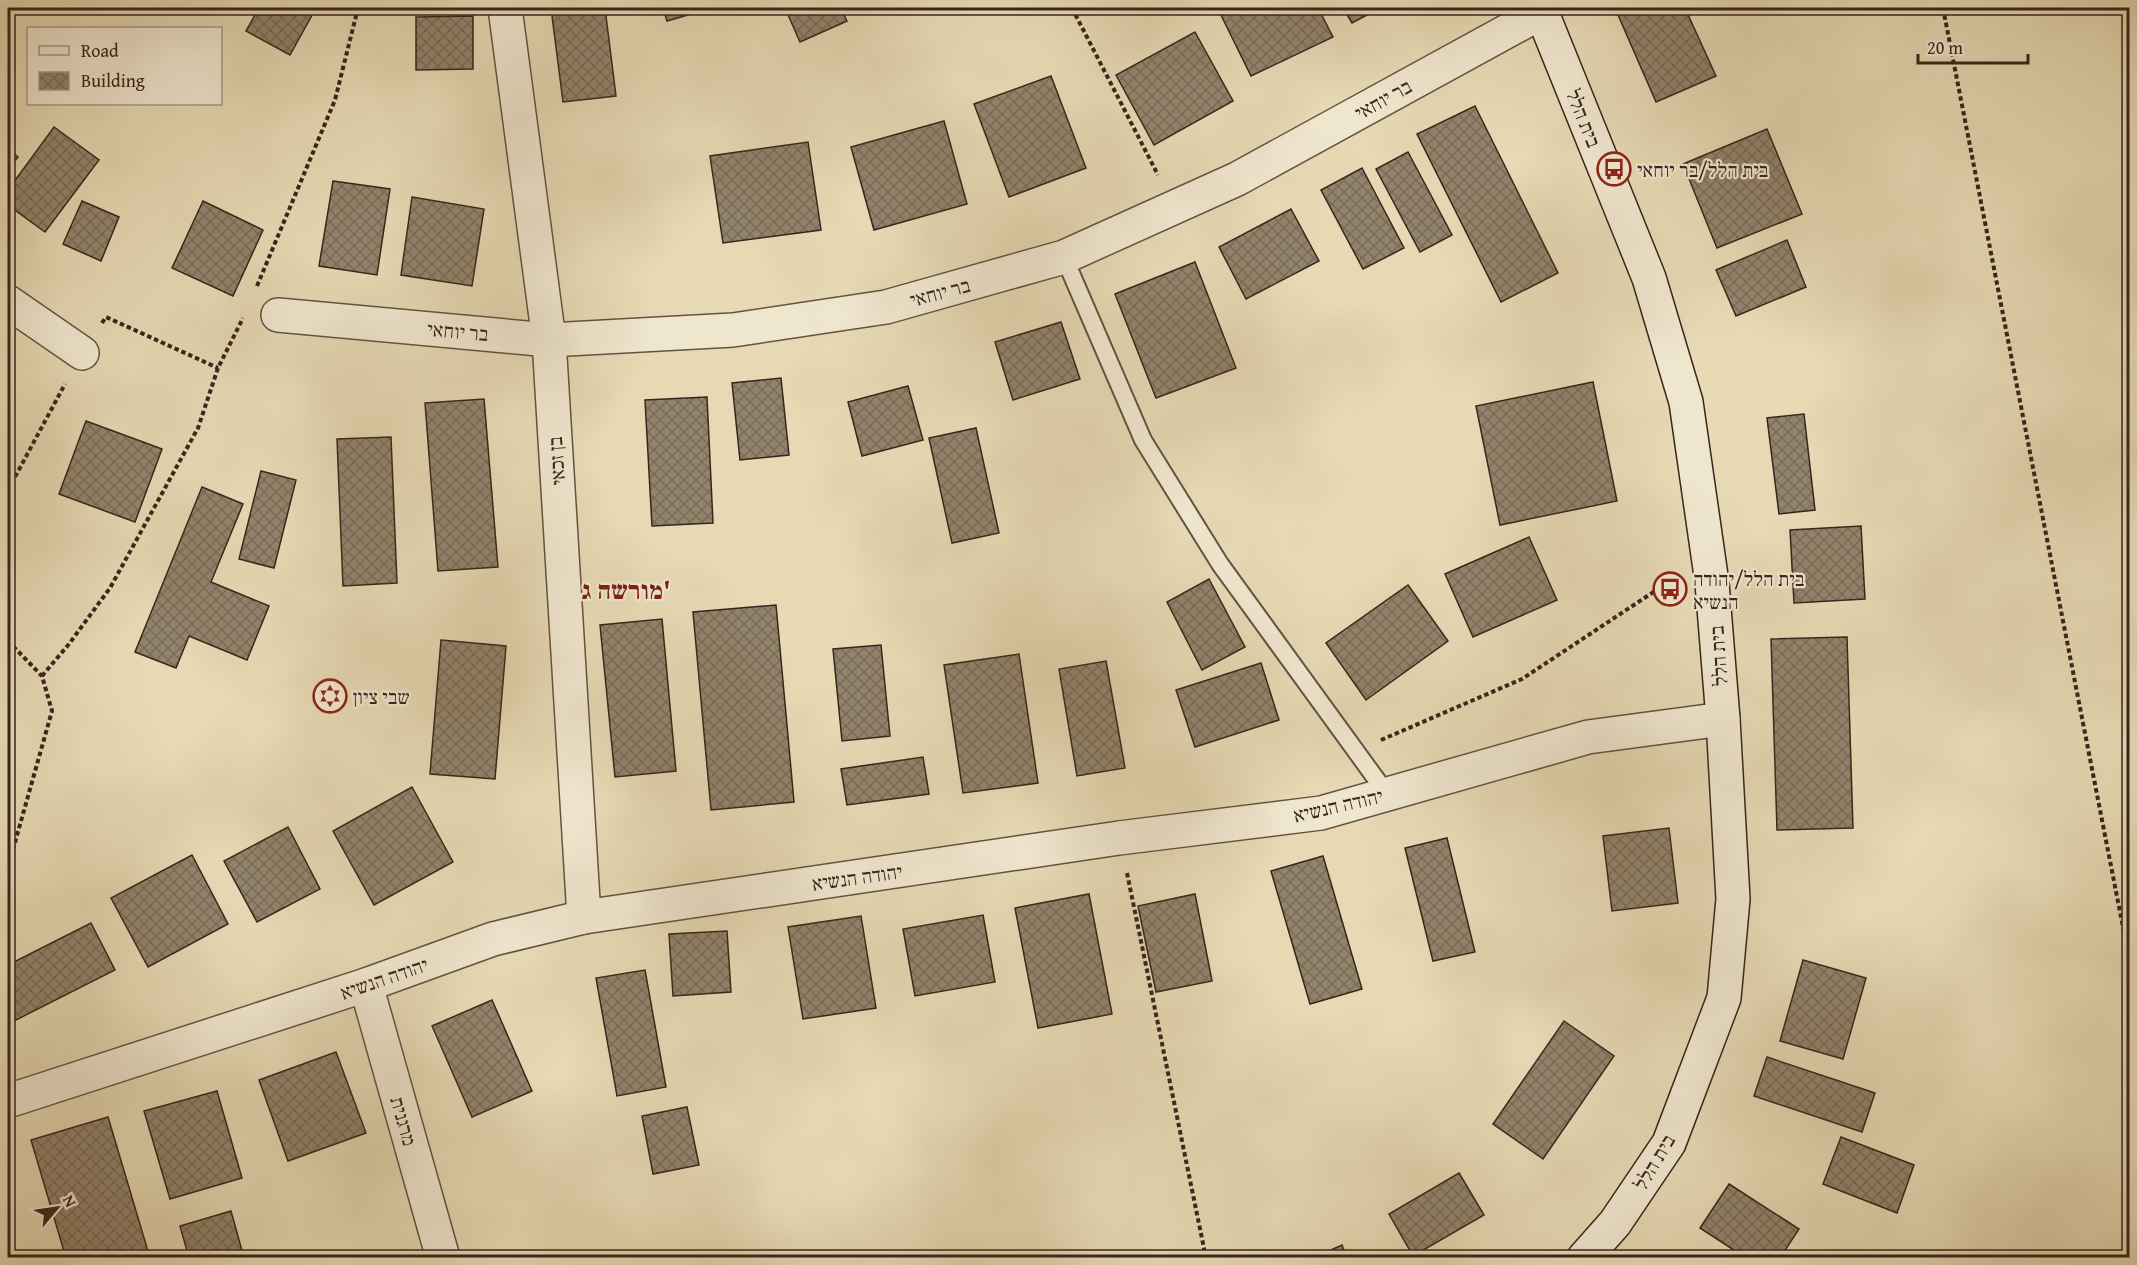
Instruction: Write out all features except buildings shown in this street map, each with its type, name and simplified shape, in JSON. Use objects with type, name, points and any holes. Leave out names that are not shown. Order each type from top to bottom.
[{"type":"street","name":"בן זכאי","points":[[506,8],[549,340],[584,917]]},
{"type":"street","name":"בר יוחאי","points":[[278,315],[549,340],[734,330],[886,307],[1064,257],[1237,179],[1541,10]]},
{"type":"street","name":"בית הלל","points":[[1541,10],[1649,278],[1686,402],[1712,583],[1723,719],[1733,899],[1725,998],[1669,1143],[1615,1223],[1584,1257]]},
{"type":"street","points":[[8,302],[82,352]]},
{"type":"street","name":"יהודה הנשיא","points":[[8,1101],[366,985],[493,939],[584,917],[1119,838],[1321,813],[1588,737],[1723,719]]},
{"type":"street","name":"מרגנית","points":[[366,985],[443,1257]]},
{"type":"lane","points":[[1064,257],[1143,440],[1220,564],[1387,794]]},
{"type":"path","points":[[255,292],[335,100],[358,8]]},
{"type":"path","points":[[1072,8],[1175,207]]},
{"type":"path","points":[[1943,8],[2130,963]]},
{"type":"path","points":[[42,676],[110,588],[198,428],[218,368],[246,312]]},
{"type":"path","points":[[1357,751],[1522,679],[1658,589],[1712,583]]},
{"type":"path","points":[[8,641],[42,676],[52,711],[10,852],[8,867]]},
{"type":"path","points":[[1119,838],[1206,1257]]},
{"type":"place","name":"בית הלל/בר יוחאי","points":[[1614,169]]},
{"type":"place","name":"בית הלל/יהודה הנשיא","points":[[1670,589]]},
{"type":"place","name":"שבי ציון","points":[[330,696]]},
{"type":"district","name":"מורשה ג'","points":[[626,589]]}]
